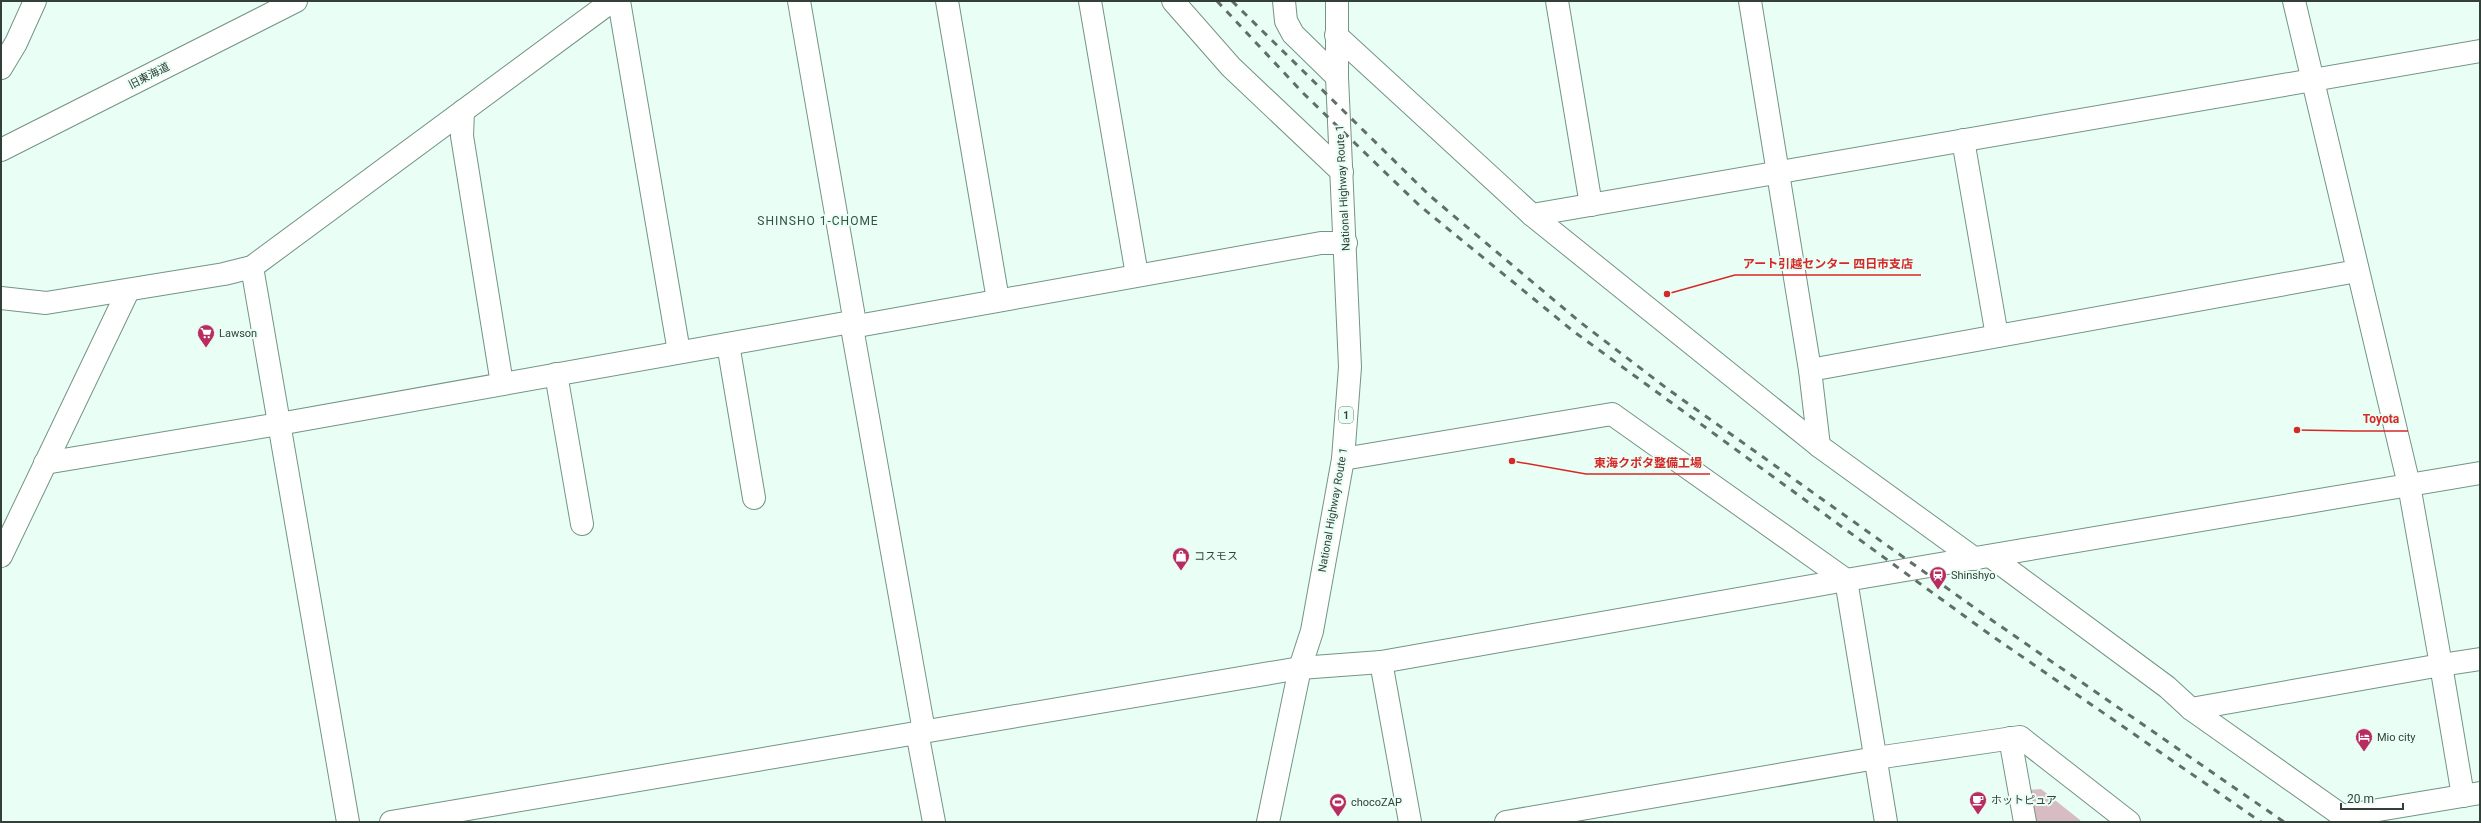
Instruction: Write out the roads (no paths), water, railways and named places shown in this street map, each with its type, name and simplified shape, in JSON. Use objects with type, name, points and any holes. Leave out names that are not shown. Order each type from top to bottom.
[{"type":"main road","points":[[1,68],[16,43],[35,1]]},
{"type":"main road","name":"旧東海道","points":[[1,150],[296,1]]},
{"type":"main road","points":[[1,298],[46,303],[128,291],[252,267],[612,1]]},
{"type":"main road","points":[[620,1],[679,352]]},
{"type":"main road","points":[[799,1],[921,732],[934,822]]},
{"type":"main road","points":[[947,1],[998,300]]},
{"type":"main road","points":[[1090,1],[1137,275]]},
{"type":"main road","points":[[1173,1],[1231,67],[1342,172]]},
{"type":"main road","points":[[1284,1],[1286,20],[1293,34],[1337,77]]},
{"type":"main road","name":"National Highway Route 1","points":[[1268,822],[1300,668],[1312,631],[1343,459],[1350,367],[1346,243],[1337,77],[1337,1]]},
{"type":"main road","points":[[1557,1],[1591,205]]},
{"type":"main road","points":[[1750,1],[1810,370],[1819,446]]},
{"type":"main road","points":[[1336,35],[1532,216],[1819,446],[2167,686],[2190,709],[2346,819],[2471,795],[2441,666],[2409,485],[2294,1]]},
{"type":"main road","points":[[1532,216],[1777,172],[2480,51]]},
{"type":"main road","points":[[463,111],[462,136],[502,384]]},
{"type":"main road","points":[[1963,140],[1997,336]]},
{"type":"main road","points":[[46,463],[279,424],[853,322],[864,325],[1321,243],[1346,243]]},
{"type":"main road","points":[[252,267],[348,822]]},
{"type":"main road","points":[[1810,370],[2357,271]]},
{"type":"main road","points":[[1,556],[128,291]]},
{"type":"main road","points":[[728,344],[754,498]]},
{"type":"main road","points":[[556,374],[582,524]]},
{"type":"main road","points":[[1343,459],[1612,414],[1846,580],[1886,822]]},
{"type":"main road","points":[[391,822],[1300,668],[1381,662],[1846,580],[2480,472]]},
{"type":"main road","points":[[2190,709],[2480,659]]},
{"type":"main road","points":[[1381,662],[1410,822]]},
{"type":"main road","points":[[1506,822],[1876,758],[2020,736],[2129,822]]},
{"type":"main road","points":[[2010,738],[2025,822]]},
{"type":"railway","points":[[1217,1],[1303,93],[1420,206],[1573,331],[1985,631],[2261,822]]},
{"type":"railway","points":[[1232,1],[1429,195],[1580,322],[1669,390],[1993,621],[2284,822]]},
{"type":"place","name":"アート引越センター 四日市支店","points":[[1667,294]]},
{"type":"place","name":"Lawson","points":[[206,348]]},
{"type":"place","name":"Toyota","points":[[2297,430]]},
{"type":"place","name":"東海クボタ整備工場","points":[[1512,461]]},
{"type":"place","name":"コスモス","points":[[1181,571]]},
{"type":"place","name":"Shinshyo","points":[[1938,590]]},
{"type":"place","name":"Mio city","points":[[2364,752]]},
{"type":"place","name":"ホットピュア","points":[[1978,815]]},
{"type":"place","name":"chocoZAP","points":[[1338,817]]},
{"type":"district","name":"SHINSHO 1-CHOME","points":[[818,221]]}]
